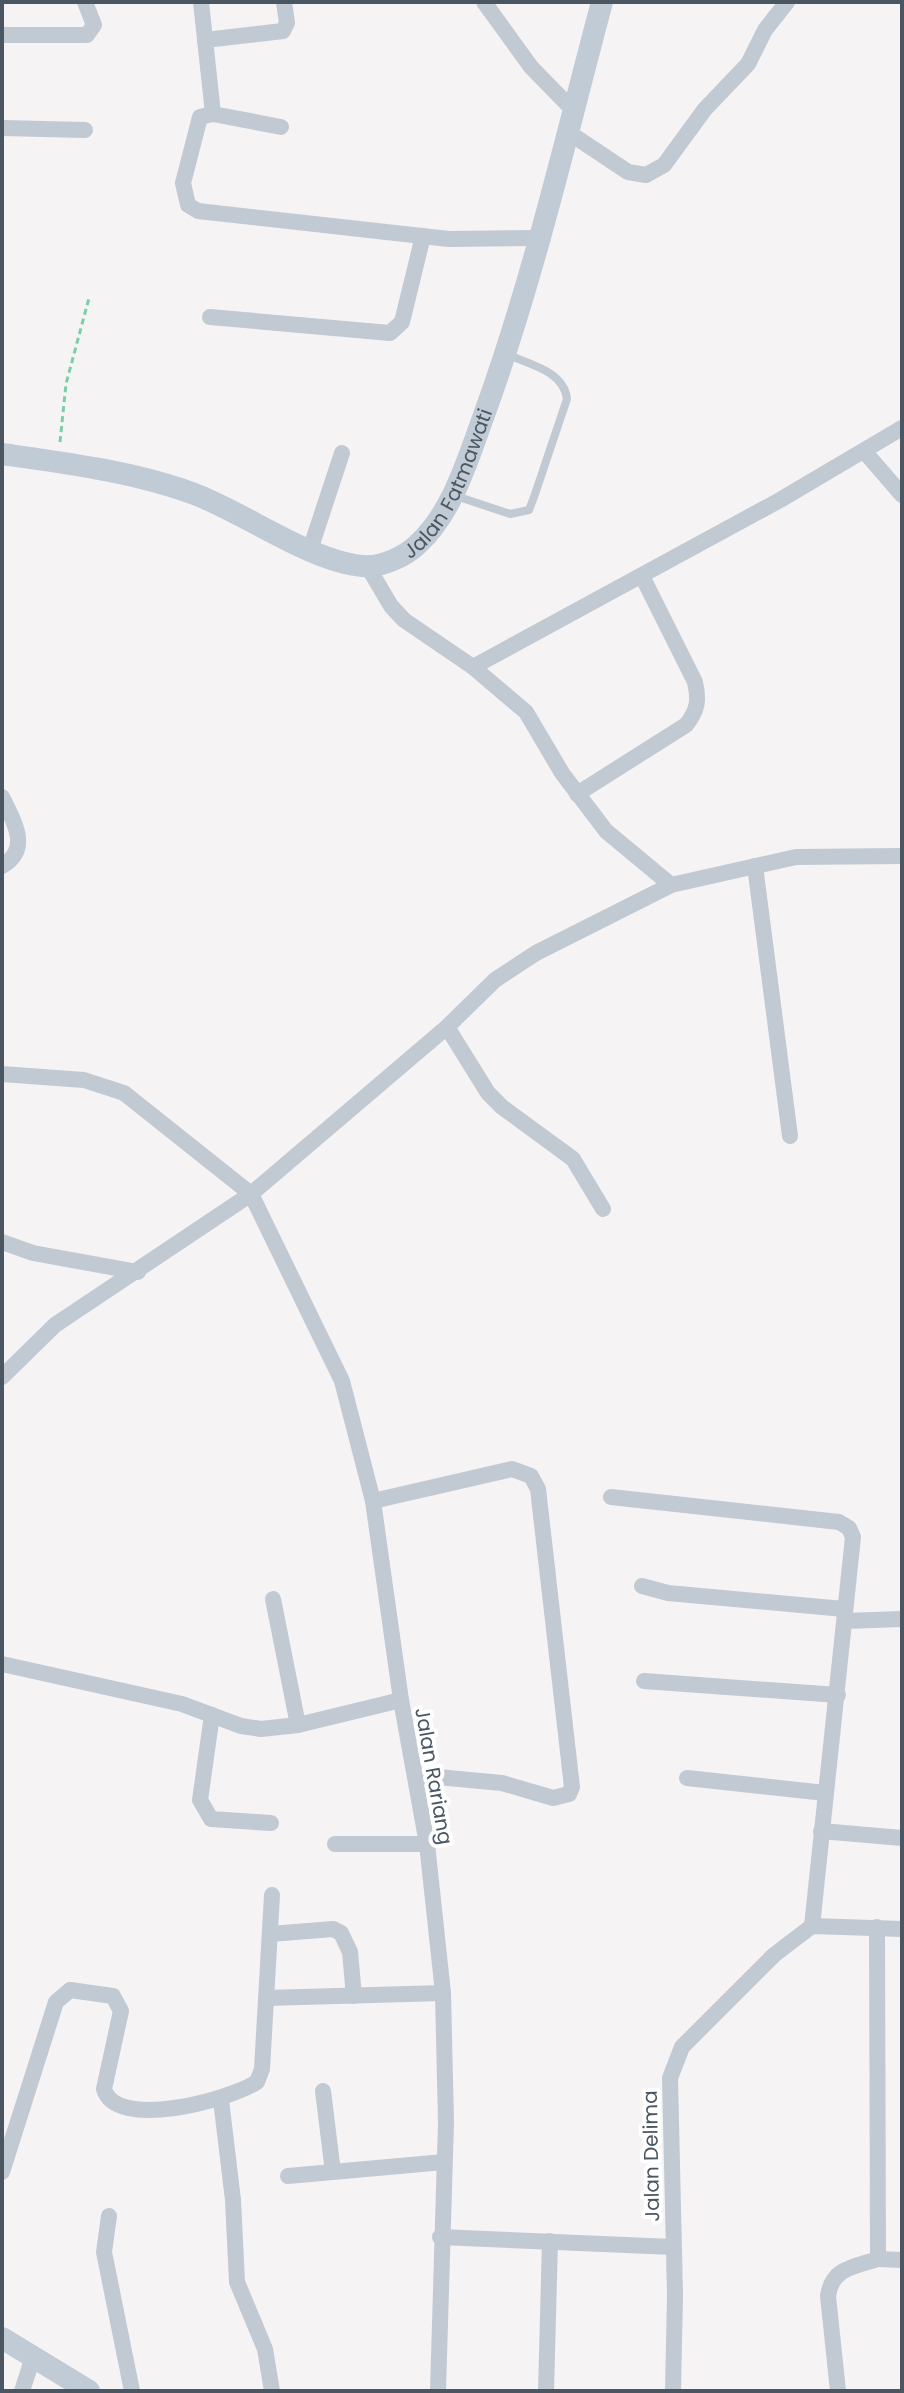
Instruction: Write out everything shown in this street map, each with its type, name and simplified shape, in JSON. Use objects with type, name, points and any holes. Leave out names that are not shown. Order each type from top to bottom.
[{"type":"street","points":[[2,35],[87,35],[94,25],[85,2]]},
{"type":"street","points":[[201,2],[213,114]]},
{"type":"street","points":[[205,40],[283,31],[287,23],[284,2]]},
{"type":"street","points":[[484,2],[570,121],[628,172],[638,176],[664,165],[705,109],[748,64],[765,30],[787,2]]},
{"type":"street","name":"Jalan Fatmawati","points":[[2,454],[58,462],[192,493],[234,509],[333,561],[368,567],[403,555],[418,544],[452,495],[505,354],[543,238],[602,2]]},
{"type":"street","points":[[281,127],[204,114],[197,121],[183,183],[184,199],[192,209],[423,236],[543,238]]},
{"type":"street","points":[[2,128],[85,130]]},
{"type":"street","points":[[210,317],[390,333],[402,322],[423,236]]},
{"type":"street","points":[[473,667],[642,576],[902,428]]},
{"type":"street","points":[[864,451],[902,495]]},
{"type":"street","points":[[310,550],[342,453]]},
{"type":"street","points":[[368,567],[391,606],[404,620],[473,667],[526,712],[577,794],[606,831],[671,885]]},
{"type":"street","points":[[577,794],[686,725],[695,714],[699,699],[695,682],[642,576]]},
{"type":"street","points":[[2,797],[14,822],[19,845],[16,854],[2,866]]},
{"type":"street","points":[[2,1377],[55,1325],[251,1194],[447,1027],[495,980],[536,953],[671,885],[796,857],[902,856]]},
{"type":"street","points":[[755,866],[790,1136]]},
{"type":"street","points":[[447,1027],[488,1093],[502,1107],[573,1159],[603,1209]]},
{"type":"street","points":[[2,1074],[84,1080],[124,1093],[251,1194]]},
{"type":"street","name":"Jalan Rariang","points":[[251,1194],[342,1381],[373,1501],[401,1700],[427,1844],[443,1993],[444,2162],[438,2391]]},
{"type":"street","points":[[2,1242],[33,1253],[138,1272]]},
{"type":"street","points":[[373,1501],[512,1469],[531,1476],[538,1489],[572,1787],[569,1794],[553,1798],[502,1783],[416,1775]]},
{"type":"street","points":[[611,1497],[839,1522],[849,1528],[853,1537],[812,1926],[902,1929]]},
{"type":"street","points":[[642,1586],[668,1593],[902,1619]]},
{"type":"street","points":[[273,1599],[298,1725]]},
{"type":"street","points":[[2,1664],[182,1704],[261,1729],[298,1725],[401,1700]]},
{"type":"street","points":[[644,1681],[838,1695]]},
{"type":"street","points":[[212,1715],[200,1800],[204,1812],[211,1819],[271,1823]]},
{"type":"street","points":[[687,1778],[825,1793]]},
{"type":"street","points":[[821,1831],[902,1838]]},
{"type":"street","points":[[335,1844],[427,1844]]},
{"type":"street","points":[[2,2172],[56,2002],[70,1990],[113,1996],[119,2003],[121,2011],[104,2089],[107,2100],[117,2107],[148,2110],[221,2100],[257,2082],[262,2069],[272,1895]]},
{"type":"street","name":"Jalan Delima","points":[[673,2391],[670,2078],[682,2047],[774,1955],[812,1926]]},
{"type":"street","points":[[877,1927],[878,2259]]},
{"type":"street","points":[[270,1934],[333,1929],[341,1933],[350,1952],[354,1996]]},
{"type":"street","points":[[266,1998],[443,1993]]},
{"type":"street","points":[[323,2091],[333,2172]]},
{"type":"street","points":[[221,2100],[233,2200],[237,2282],[265,2349],[272,2391]]},
{"type":"street","points":[[288,2176],[444,2162]]},
{"type":"street","points":[[109,2216],[104,2252],[132,2391]]},
{"type":"street","points":[[440,2237],[673,2247]]},
{"type":"street","points":[[546,2391],[550,2241]]},
{"type":"street","points":[[838,2391],[828,2296],[830,2283],[837,2272],[878,2259],[902,2260]]},
{"type":"street","points":[[2,2338],[89,2391]]},
{"type":"street","points":[[22,2391],[33,2357]]},
{"type":"lane","points":[[452,495],[510,514],[529,510],[534,497],[567,399],[565,387],[560,378],[505,354]]},
{"type":"path","points":[[58,462],[66,384],[89,298]]}]
